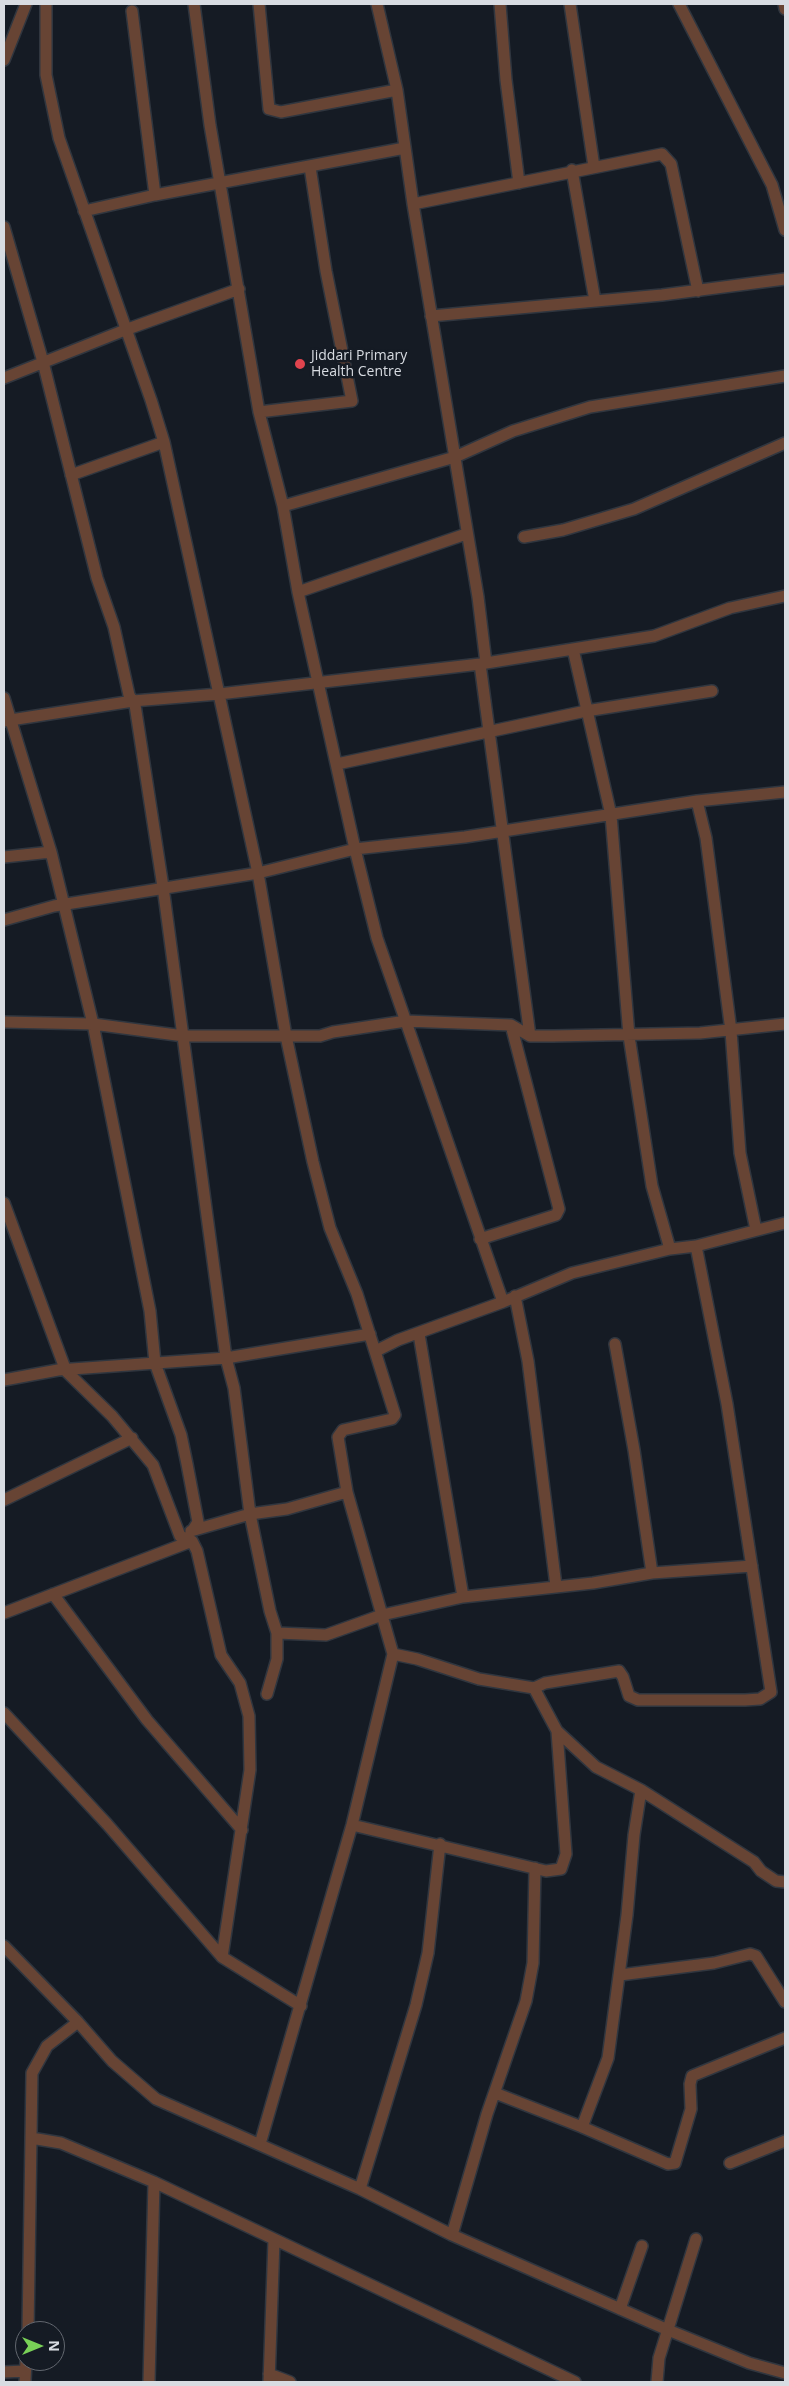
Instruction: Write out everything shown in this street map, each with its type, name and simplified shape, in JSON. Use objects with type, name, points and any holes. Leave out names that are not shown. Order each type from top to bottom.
[{"type":"street","points":[[4,60],[26,4]]},
{"type":"street","points":[[46,4],[46,75],[49,97],[59,138],[164,442],[258,873],[286,1036],[313,1162],[330,1228],[357,1294],[395,1415],[392,1419],[343,1430],[338,1437],[347,1492],[393,1654],[352,1825],[260,2144]]},
{"type":"street","points":[[194,4],[220,184],[259,412],[282,506],[298,592],[355,849],[377,938],[503,1302]]},
{"type":"street","points":[[259,4],[268,110],[281,112],[397,90]]},
{"type":"street","points":[[377,4],[397,90],[413,204],[466,534],[478,597],[489,734],[530,1036]]},
{"type":"street","points":[[500,4],[506,80],[519,183]]},
{"type":"street","points":[[570,4],[594,167]]},
{"type":"street","points":[[679,4],[772,184],[785,230]]},
{"type":"street","points":[[784,4],[785,9]]},
{"type":"street","points":[[132,11],[155,195]]},
{"type":"street","points":[[84,211],[155,195],[405,148]]},
{"type":"street","points":[[413,204],[519,183],[572,170],[662,154],[670,164],[698,291]]},
{"type":"street","points":[[259,412],[352,401],[326,271],[310,167]]},
{"type":"street","points":[[572,170],[595,301]]},
{"type":"street","points":[[4,227],[43,362],[96,578],[114,627],[129,695],[133,700],[163,887],[226,1358],[234,1388],[250,1514],[270,1611],[277,1633],[277,1659],[267,1694]]},
{"type":"street","points":[[431,316],[698,291],[785,279]]},
{"type":"street","points":[[4,378],[125,330],[239,289]]},
{"type":"street","points":[[282,506],[455,457],[512,431],[590,407],[785,376]]},
{"type":"street","points":[[71,476],[164,442]]},
{"type":"street","points":[[524,537],[563,530],[634,509],[785,443]]},
{"type":"street","points":[[298,592],[466,534]]},
{"type":"street","points":[[7,720],[133,700],[219,694],[483,663],[573,649],[654,636],[730,608],[785,596]]},
{"type":"street","points":[[573,649],[611,815],[629,1036],[652,1186],[670,1249]]},
{"type":"street","points":[[337,764],[489,734],[586,711],[712,691]]},
{"type":"street","points":[[4,698],[7,720],[51,852],[93,1024],[150,1311],[155,1363],[181,1435],[198,1522],[193,1536],[221,1655],[240,1683],[249,1716],[250,1770],[222,1957]]},
{"type":"street","points":[[4,920],[64,904],[258,873],[355,849],[503,831],[697,801],[785,792]]},
{"type":"street","points":[[697,801],[706,838],[731,1031],[740,1153],[756,1230]]},
{"type":"street","points":[[4,857],[51,852]]},
{"type":"street","points":[[4,1022],[93,1024],[184,1036],[320,1036],[333,1032],[406,1021],[511,1024],[530,1036],[629,1036],[731,1031],[785,1024]]},
{"type":"street","points":[[480,1238],[556,1215],[559,1209],[511,1024]]},
{"type":"street","points":[[4,1203],[66,1371],[132,1438],[154,1465],[180,1536],[193,1536]]},
{"type":"street","points":[[376,1351],[398,1340],[420,1334],[572,1273],[670,1249],[696,1246],[785,1223]]},
{"type":"street","points":[[393,1654],[417,1659],[479,1679],[534,1688],[545,1683],[619,1671],[624,1677],[629,1696],[638,1700],[760,1700],[771,1692],[727,1404],[696,1246]]},
{"type":"street","points":[[515,1296],[532,1390],[556,1586]]},
{"type":"street","points":[[4,1380],[58,1370],[66,1371],[226,1358],[370,1334]]},
{"type":"street","points":[[420,1334],[463,1597]]},
{"type":"street","points":[[615,1344],[634,1450],[652,1573]]},
{"type":"street","points":[[4,1500],[132,1438]]},
{"type":"street","points":[[4,1613],[250,1514],[287,1509],[347,1492]]},
{"type":"street","points":[[277,1633],[326,1635],[382,1614],[463,1597],[593,1583],[652,1573],[752,1566]]},
{"type":"street","points":[[53,1594],[147,1720],[242,1830]]},
{"type":"street","points":[[534,1688],[557,1731],[596,1767],[641,1790],[754,1862],[761,1871],[776,1881],[785,1882]]},
{"type":"street","points":[[4,1713],[107,1824],[222,1957],[301,2006]]},
{"type":"street","points":[[352,1825],[440,1844],[546,1871],[561,1869],[566,1854],[557,1731]]},
{"type":"street","points":[[582,2126],[608,2058],[620,1975],[634,1835],[641,1790]]},
{"type":"street","points":[[360,2189],[416,2005],[428,1952],[440,1844]]},
{"type":"street","points":[[452,2235],[495,2093],[526,2001],[533,1963],[535,1868]]},
{"type":"street","points":[[4,1946],[78,2022],[112,2061],[156,2098],[360,2189],[452,2235],[668,2330],[749,2362],[785,2373]]},
{"type":"street","points":[[620,1975],[714,1963],[750,1954],[756,1956],[785,2002]]},
{"type":"street","points":[[28,2321],[32,2073],[47,2046],[78,2022]]},
{"type":"street","points":[[495,2093],[582,2126],[668,2164],[675,2163],[691,2109],[690,2084],[692,2076],[785,2038]]},
{"type":"street","points":[[31,2138],[62,2143],[154,2182],[576,2382]]},
{"type":"street","points":[[730,2164],[785,2141]]},
{"type":"street","points":[[149,2382],[154,2182]]},
{"type":"street","points":[[657,2382],[659,2358],[696,2239]]},
{"type":"street","points":[[274,2240],[269,2378],[290,2382]]},
{"type":"street","points":[[620,2309],[642,2246]]},
{"type":"street","points":[[4,2372],[25,2371]]},
{"type":"place","name":"Jiddari Primary Health Centre","points":[[300,364]]}]
